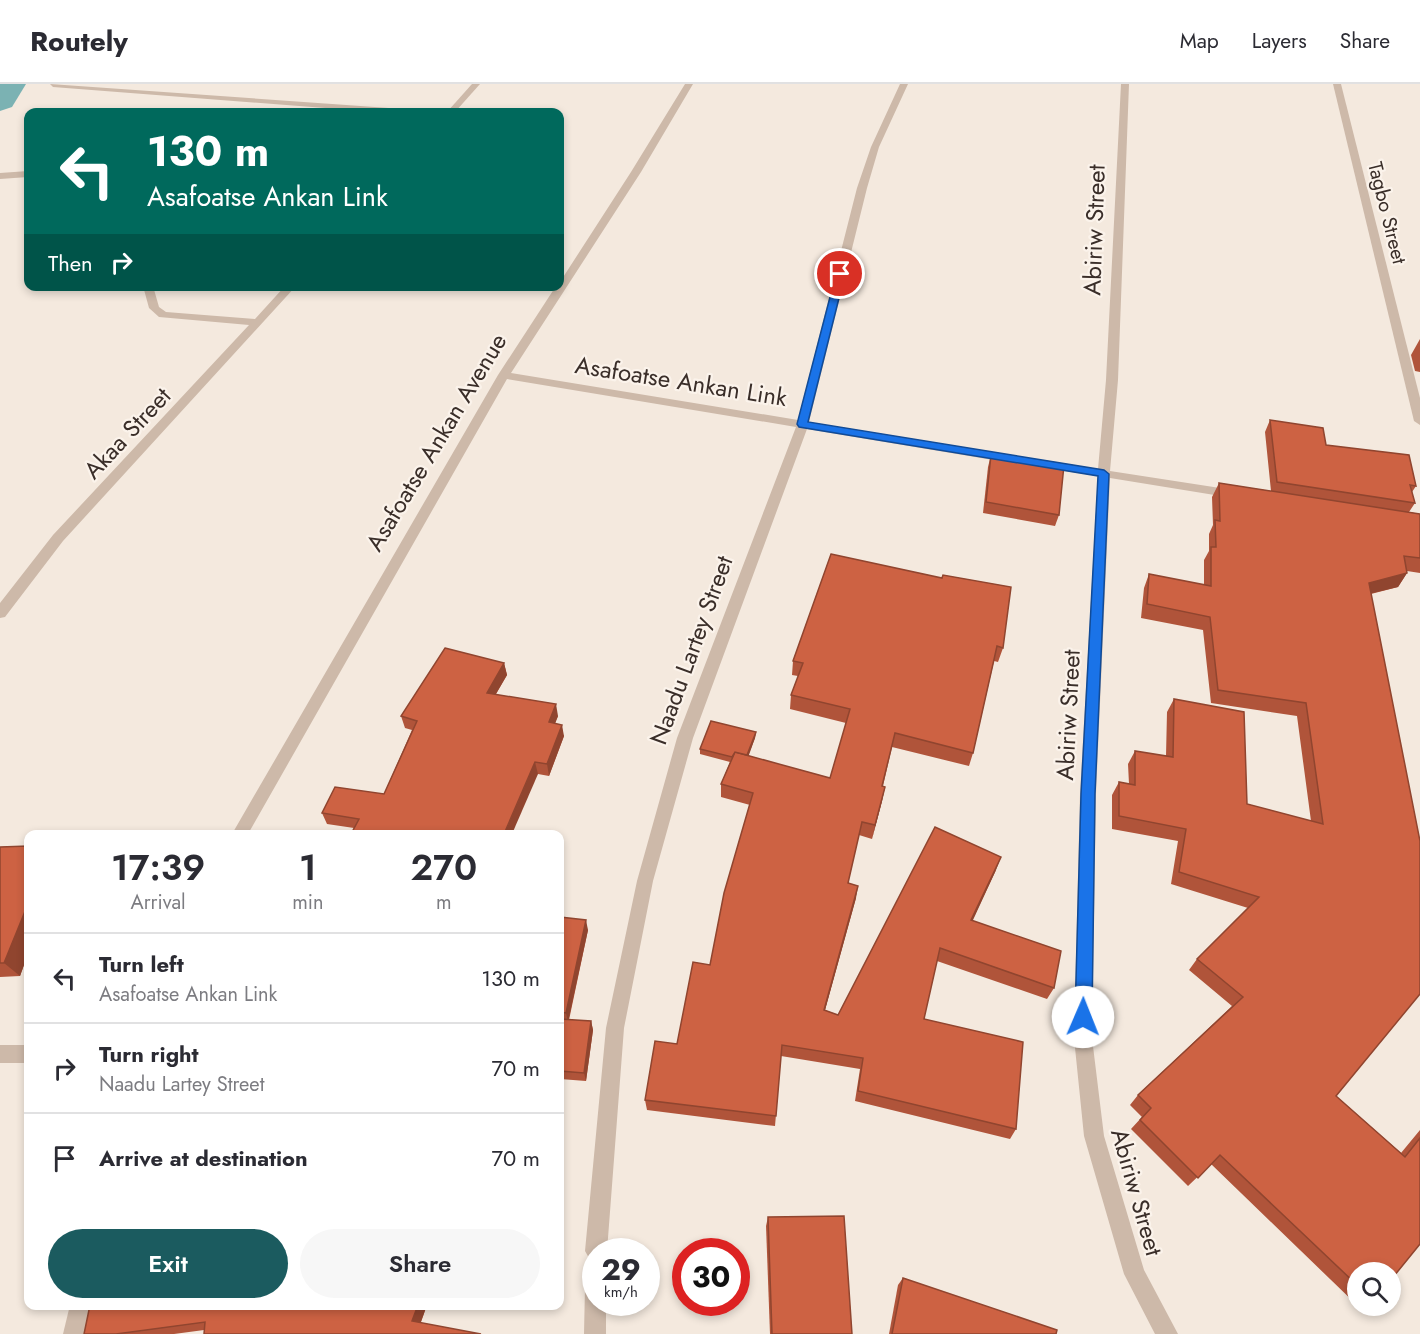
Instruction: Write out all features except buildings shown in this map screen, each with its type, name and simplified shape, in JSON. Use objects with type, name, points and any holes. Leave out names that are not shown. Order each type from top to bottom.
[{"type":"street","points":[[455,108],[476,84]]},
{"type":"street","name":"Asafoatse Ankan Avenue","points":[[564,283],[636,172],[689,84]]},
{"type":"street","name":"Naadu Lartey Street","points":[[597,1238],[615,1028],[645,881],[685,738],[802,424],[862,189],[875,147],[904,84]]},
{"type":"street","name":"Abiriw Street","points":[[1125,84],[1112,380],[1104,474],[1088,794],[1083,1038],[1094,1136],[1135,1274],[1167,1334]]},
{"type":"street","name":"Tagbo Street","points":[[1337,84],[1420,422]]},
{"type":"street","points":[[53,85],[351,108]]},
{"type":"street","points":[[0,176],[24,174]]},
{"type":"street","points":[[149,291],[154,308],[163,315],[258,322]]},
{"type":"street","name":"Akaa Street","points":[[0,612],[58,538],[286,291]]},
{"type":"street","name":"Asafoatse Ankan Avenue","points":[[242,830],[504,375],[559,291]]},
{"type":"street","name":"Asafoatse Ankan Link","points":[[504,375],[1244,496]]},
{"type":"street","points":[[0,1054],[24,1054]]},
{"type":"street","points":[[74,1334],[80,1310]]},
{"type":"street","points":[[594,1334],[595,1316]]},
{"type":"waterway","points":[[0,100],[9,84]]},
{"type":"route","points":[[840,274],[802,424],[1104,474],[1088,794],[1083,1017]]}]
